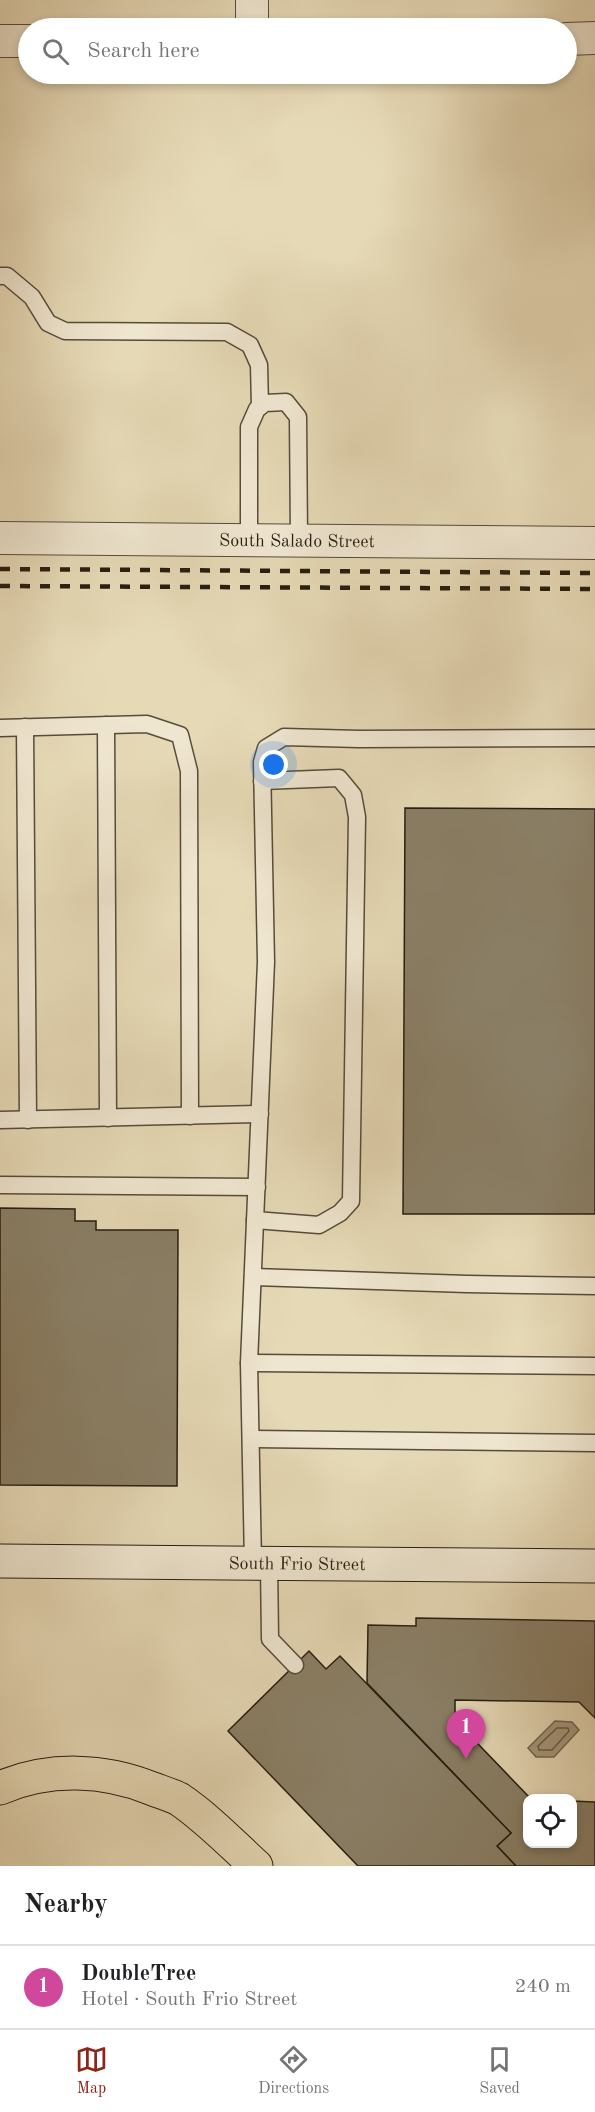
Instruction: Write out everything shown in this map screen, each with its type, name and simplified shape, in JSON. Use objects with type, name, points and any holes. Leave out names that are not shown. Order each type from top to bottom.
[{"type":"highway","points":[[0,1788],[17,1780],[51,1774],[91,1773],[134,1781],[177,1798],[217,1829],[256,1866]]},
{"type":"main road","name":"South Frio Street","points":[[0,1561],[595,1566]]},
{"type":"street","points":[[252,0],[252,18]]},
{"type":"street","points":[[577,39],[595,38]]},
{"type":"street","points":[[0,40],[18,41]]},
{"type":"street","name":"South Salado Street","points":[[0,538],[595,543]]},
{"type":"lane","points":[[0,276],[8,276],[32,297],[48,323],[64,331],[227,332],[250,345],[259,365],[260,407]]},
{"type":"lane","points":[[249,540],[249,428],[257,410],[265,403],[286,402],[298,417],[299,540]]},
{"type":"lane","points":[[0,728],[147,724],[180,735],[189,771],[190,1116]]},
{"type":"lane","points":[[106,725],[108,1118]]},
{"type":"lane","points":[[25,727],[28,1120]]},
{"type":"lane","points":[[295,1665],[270,1639],[251,1439],[249,1363],[266,962],[262,762],[266,748],[284,737],[595,738]]},
{"type":"lane","points":[[255,1220],[319,1224],[340,1213],[351,1201],[357,817],[353,795],[339,778],[262,781]]},
{"type":"lane","points":[[0,1120],[260,1114]]},
{"type":"lane","points":[[0,1185],[257,1187]]},
{"type":"lane","points":[[253,1277],[595,1286]]},
{"type":"lane","points":[[249,1363],[595,1366]]},
{"type":"lane","points":[[251,1439],[595,1443]]},
{"type":"water","points":[[555,1721],[572,1722],[579,1730],[554,1757],[536,1757],[528,1748]]},
{"type":"building","points":[[405,808],[595,809],[595,1214],[403,1214]]},
{"type":"building","points":[[0,1208],[75,1209],[75,1221],[96,1221],[96,1230],[178,1230],[177,1486],[0,1485]]},
{"type":"building","points":[[416,1618],[595,1621],[595,1718],[579,1702],[455,1700],[455,1720],[526,1794],[523,1794],[523,1848],[577,1848],[577,1801],[595,1802],[595,1866],[516,1866],[497,1846],[511,1833],[367,1683],[368,1625],[416,1626]]},
{"type":"building","points":[[309,1651],[326,1669],[340,1656],[511,1833],[497,1846],[516,1866],[358,1866],[228,1731]]},
{"type":"railway","points":[[0,569],[595,573]]},
{"type":"railway","points":[[0,586],[595,589]]},
{"type":"place","name":"DoubleTree","points":[[466,1759]]}]
